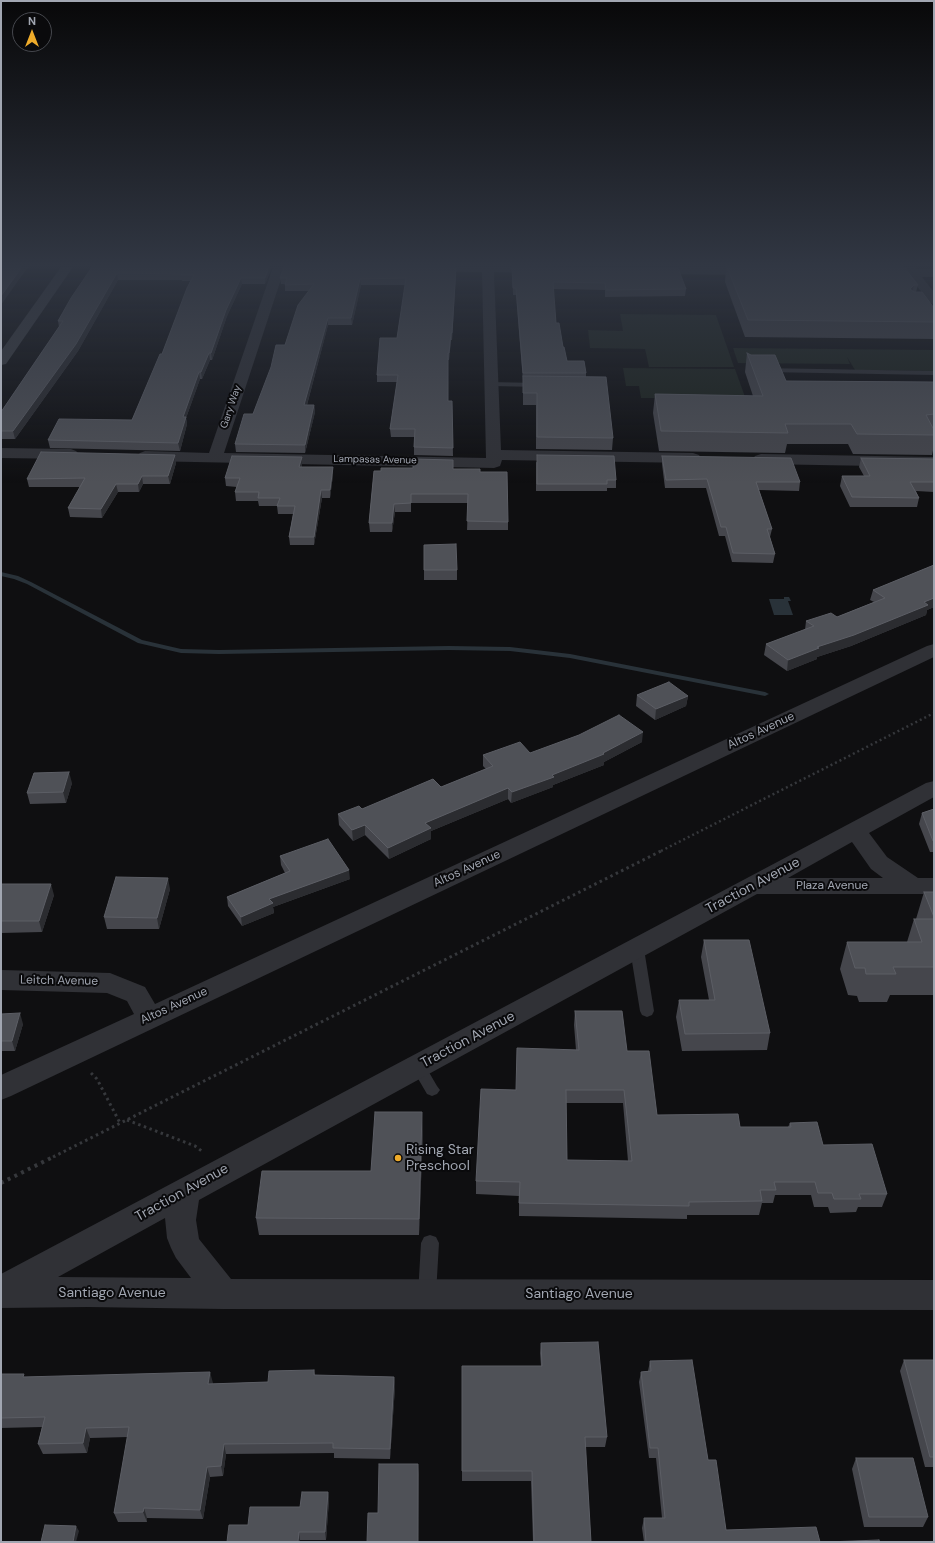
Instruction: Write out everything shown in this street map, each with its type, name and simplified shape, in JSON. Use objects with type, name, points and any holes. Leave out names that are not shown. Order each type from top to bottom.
[{"type":"main road","points":[[1,361],[16,339]]},
{"type":"street","name":"Gary Way","points":[[215,457],[255,339]]},
{"type":"street","points":[[490,339],[494,455],[706,459]]},
{"type":"street","points":[[1,453],[88,455]]},
{"type":"street","name":"Lampasas Avenue","points":[[128,455],[494,463],[494,455]]},
{"type":"street","points":[[745,459],[934,462]]},
{"type":"street","name":"Altos Avenue","points":[[1,1088],[934,650]]},
{"type":"street","name":"Traction Avenue","points":[[1,1292],[934,788]]},
{"type":"street","name":"Plaza Avenue","points":[[856,830],[869,851],[879,863],[924,886]]},
{"type":"street","name":"Plaza Avenue","points":[[751,886],[924,886]]},
{"type":"street","name":"Leitch Avenue","points":[[1,980],[110,983],[136,994],[150,1018]]},
{"type":"street","points":[[185,1192],[180,1220],[183,1238],[187,1248],[224,1294]]},
{"type":"street","name":"Santiago Avenue","points":[[1,1292],[224,1294],[934,1295]]},
{"type":"lane","points":[[759,370],[797,374],[905,375],[934,373]]},
{"type":"lane","points":[[492,384],[546,385]]},
{"type":"lane","points":[[637,949],[647,1011]]},
{"type":"lane","points":[[418,1066],[432,1090]]},
{"type":"lane","points":[[427,1294],[430,1243]]},
{"type":"path","points":[[1,1183],[934,713]]},
{"type":"path","points":[[92,1074],[97,1079],[120,1124]]},
{"type":"path","points":[[127,1120],[195,1146],[205,1153]]},
{"type":"shaded area","points":[[589,339],[724,339],[734,367],[649,367],[645,349],[590,348]]},
{"type":"shaded area","points":[[733,348],[934,350],[934,371],[855,370],[847,357],[850,364],[738,363]]},
{"type":"shaded area","points":[[623,368],[735,369],[749,408],[666,398],[641,398],[639,386],[626,386]]},
{"type":"shaded area","points":[[784,597],[789,597],[791,601],[788,601],[793,615],[774,615],[769,599],[784,599]]},
{"type":"building","points":[[51,339],[79,339],[13,431],[1,431],[1,412]]},
{"type":"building","points":[[168,339],[216,339],[211,353],[209,353],[201,372],[199,372],[183,417],[186,417],[178,443],[48,440],[59,419],[132,420],[160,354],[162,354]]},
{"type":"building","points":[[287,339],[322,339],[304,405],[314,405],[305,445],[235,444],[244,414],[253,414],[271,367],[276,345],[285,345]]},
{"type":"building","points":[[380,339],[450,339],[448,353],[448,401],[452,401],[453,448],[414,447],[415,429],[390,429],[398,375],[377,375]]},
{"type":"building","points":[[520,339],[562,339],[567,361],[584,361],[586,373],[523,373]]},
{"type":"building","points":[[747,353],[751,355],[775,355],[786,381],[934,382],[934,414],[926,415],[934,430],[934,435],[857,434],[851,424],[785,424],[788,433],[661,431],[655,394],[763,396]]},
{"type":"building","points":[[523,376],[606,377],[613,438],[537,437],[537,393],[523,393]]},
{"type":"building","points":[[41,452],[175,455],[168,476],[142,476],[138,484],[116,484],[101,509],[68,508],[85,478],[27,479]]},
{"type":"building","points":[[537,455],[614,456],[616,480],[607,480],[607,484],[537,484]]},
{"type":"building","points":[[232,456],[302,457],[299,467],[333,467],[330,490],[321,490],[314,537],[289,537],[295,506],[277,506],[280,498],[258,498],[259,492],[235,492],[240,478],[225,478]]},
{"type":"building","points":[[662,456],[791,458],[800,482],[756,482],[772,529],[767,529],[775,554],[733,553],[726,527],[721,527],[707,479],[666,480]]},
{"type":"building","points":[[861,458],[934,459],[934,482],[910,482],[919,498],[852,497],[842,476],[870,476]]},
{"type":"building","points":[[413,459],[453,460],[453,469],[480,469],[480,472],[507,472],[508,522],[467,521],[468,494],[411,494],[411,503],[394,504],[392,523],[369,523],[374,471],[381,471],[381,468],[413,468]]},
{"type":"building","points":[[456,544],[457,570],[424,570],[424,545]]},
{"type":"building","points":[[934,565],[934,598],[924,602],[928,605],[854,635],[817,647],[819,648],[788,660],[766,644],[814,626],[806,621],[831,613],[837,617],[885,598],[873,590]]},
{"type":"building","points":[[669,682],[688,696],[656,709],[637,695]]},
{"type":"building","points":[[619,715],[643,732],[603,753],[604,754],[552,775],[554,777],[512,792],[508,788],[425,823],[431,828],[388,848],[365,825],[352,830],[338,814],[359,806],[362,809],[433,779],[441,787],[493,766],[483,755],[520,742],[530,753],[579,735]]},
{"type":"building","points":[[69,772],[63,792],[27,793],[34,773]]},
{"type":"building","points":[[934,809],[934,841],[933,841],[922,813]]},
{"type":"building","points":[[328,839],[349,870],[269,899],[273,903],[241,917],[227,897],[290,871],[280,856]]},
{"type":"building","points":[[116,877],[168,878],[157,918],[104,917]]},
{"type":"building","points":[[1,884],[51,884],[39,921],[1,921]]},
{"type":"building","points":[[924,892],[934,892],[934,917]]},
{"type":"building","points":[[914,919],[934,919],[934,967],[893,967],[896,974],[866,974],[865,968],[855,968],[847,942],[922,942]]},
{"type":"building","points":[[704,940],[749,940],[770,1033],[685,1034],[679,1000],[715,1000]]},
{"type":"building","points":[[575,1011],[622,1011],[627,1051],[649,1051],[657,1115],[738,1114],[740,1127],[791,1127],[790,1123],[817,1122],[823,1145],[872,1144],[887,1194],[859,1194],[861,1199],[834,1199],[832,1193],[818,1193],[815,1182],[774,1182],[776,1190],[760,1190],[762,1201],[689,1202],[689,1206],[519,1203],[520,1182],[476,1181],[481,1089],[516,1090],[517,1048],[579,1050]],"holes":[[[566,1090],[624,1090],[632,1161],[567,1160]]]},
{"type":"building","points":[[20,1013],[12,1041],[1,1041],[1,1014]]},
{"type":"building","name":"Rising Star Preschool","points":[[375,1112],[422,1112],[419,1219],[256,1218],[262,1171],[371,1171]]},
{"type":"building","points":[[598,1342],[607,1437],[585,1437],[591,1542],[534,1542],[532,1471],[462,1471],[462,1366],[542,1366],[541,1343]]},
{"type":"building","points":[[692,1360],[708,1460],[716,1460],[726,1530],[816,1527],[820,1542],[646,1542],[644,1518],[665,1518],[658,1448],[650,1448],[641,1372],[651,1371],[650,1361]]},
{"type":"building","points":[[904,1360],[934,1360],[934,1457],[930,1457]]},
{"type":"building","points":[[314,1370],[314,1375],[394,1377],[390,1449],[333,1448],[333,1443],[224,1444],[221,1466],[207,1467],[200,1510],[144,1508],[143,1512],[114,1513],[129,1427],[86,1428],[83,1443],[38,1444],[45,1417],[1,1418],[1,1374],[24,1374],[23,1377],[210,1372],[208,1384],[268,1382],[269,1371]]},
{"type":"building","points":[[856,1458],[913,1458],[928,1517],[869,1517]]},
{"type":"building","points":[[379,1464],[418,1464],[418,1542],[367,1542],[368,1513],[378,1513]]},
{"type":"building","points":[[302,1492],[328,1492],[325,1532],[299,1532],[298,1542],[227,1542],[229,1525],[248,1525],[250,1507],[300,1507]]},
{"type":"building","points":[[45,1525],[76,1526],[73,1542],[41,1542]]},
{"type":"building","points":[[879,1540],[880,1542],[827,1542]]},
{"type":"waterway","points":[[1,574],[16,577],[29,583],[140,642],[181,651],[219,652],[449,648],[510,649],[570,656],[765,694]]},
{"type":"place","name":"Rising Star Preschool","points":[[398,1158]]}]
